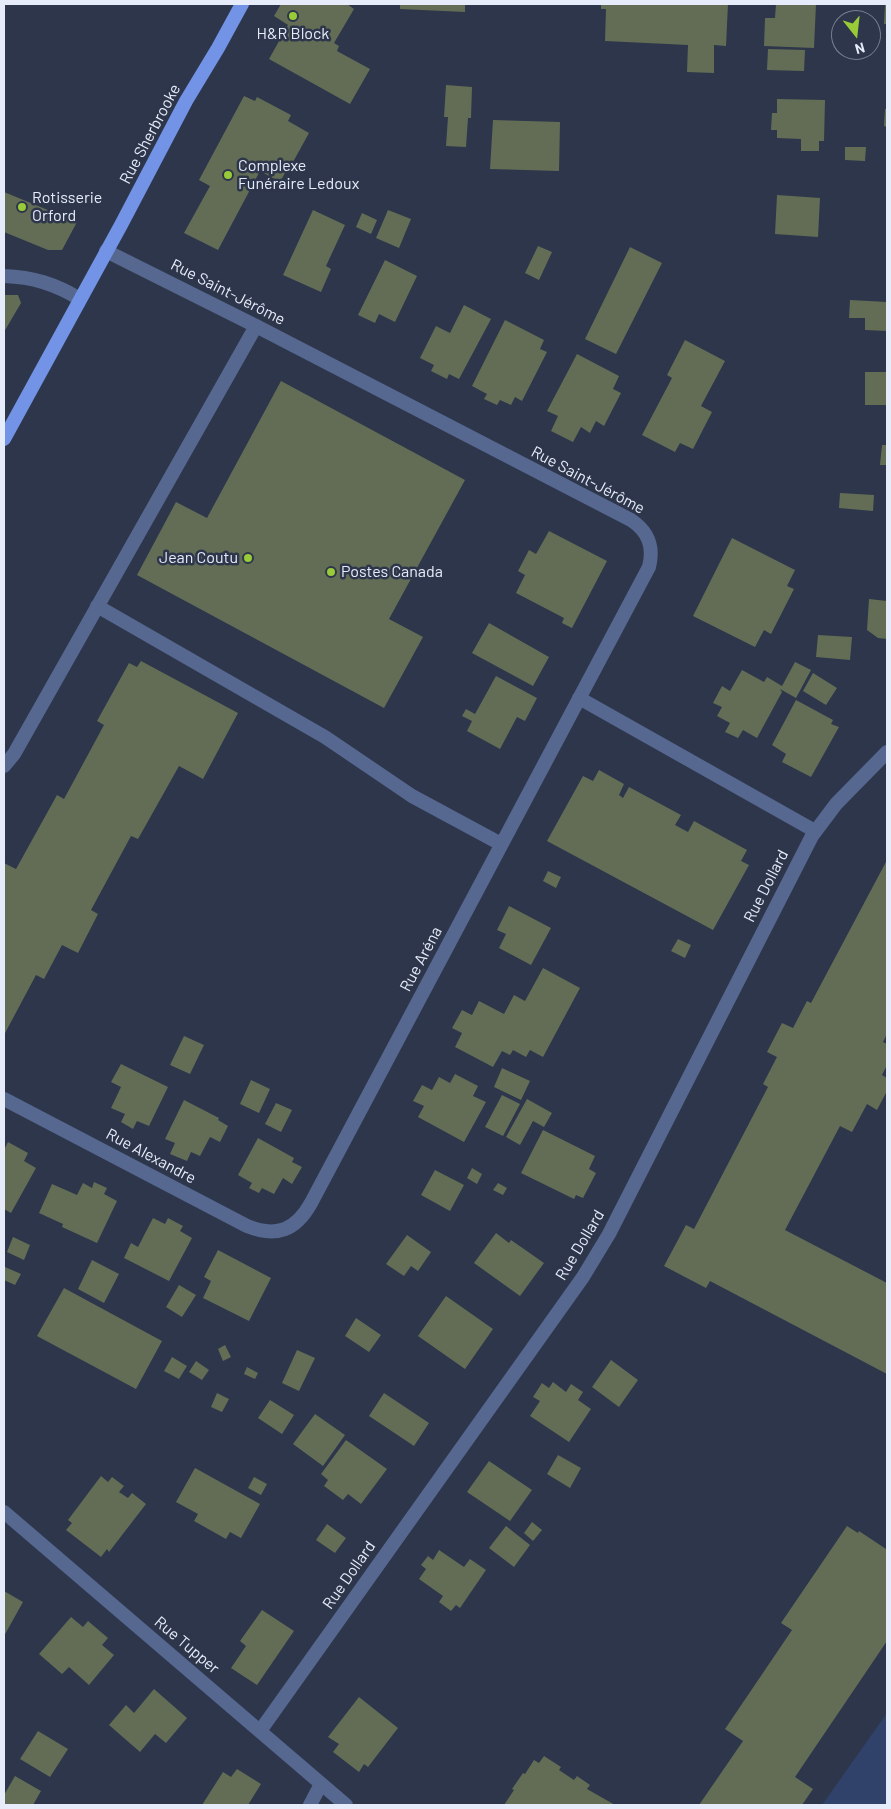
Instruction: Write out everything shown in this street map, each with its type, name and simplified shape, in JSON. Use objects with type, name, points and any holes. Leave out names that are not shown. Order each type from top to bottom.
[{"type":"main road","name":"Rue Sherbrooke","points":[[4,438],[186,101],[242,4]]},
{"type":"street","name":"Rue Saint-Jérôme","points":[[106,251],[256,326],[640,526],[647,535],[651,546],[652,556],[649,567],[579,698]]},
{"type":"street","points":[[4,276],[39,280],[59,287],[80,299]]},
{"type":"street","points":[[4,766],[14,754],[256,326]]},
{"type":"street","points":[[97,606],[325,737],[412,796],[501,844]]},
{"type":"street","points":[[579,698],[815,831]]},
{"type":"street","name":"Rue Aréna","points":[[285,1229],[294,1225],[303,1216],[311,1203],[579,698]]},
{"type":"street","name":"Rue Dollard","points":[[260,1731],[574,1291],[609,1234],[815,831],[836,804],[887,752]]},
{"type":"street","name":"Rue Alexandre","points":[[4,1099],[247,1226],[258,1231],[272,1232],[285,1229]]},
{"type":"street","name":"Rue Tupper","points":[[4,1512],[346,1805]]},
{"type":"street","points":[[310,1805],[321,1784]]},
{"type":"shaded area","points":[[887,1713],[887,1805],[822,1805]]},
{"type":"building","points":[[281,4],[347,4],[354,9],[334,43],[339,46],[337,51],[370,69],[350,104],[269,59],[288,25],[274,16]]},
{"type":"building","points":[[400,4],[465,4],[465,12],[400,9]]},
{"type":"building","points":[[601,4],[728,4],[726,46],[714,45],[714,73],[687,72],[688,45],[605,41],[606,9],[601,9]]},
{"type":"building","points":[[776,4],[816,4],[814,48],[764,46],[765,18],[775,18]]},
{"type":"building","points":[[885,4],[887,4],[887,24],[884,24]]},
{"type":"building","points":[[768,49],[805,50],[804,71],[767,70]]},
{"type":"building","points":[[446,85],[472,87],[471,118],[468,118],[466,147],[446,146],[448,117],[444,117]]},
{"type":"building","points":[[244,96],[255,101],[257,97],[291,115],[288,121],[309,133],[280,182],[260,171],[218,250],[184,233],[210,186],[199,180]]},
{"type":"building","points":[[777,99],[825,100],[824,141],[819,141],[819,151],[801,151],[801,139],[777,138],[777,130],[771,130],[772,113],[777,113]]},
{"type":"building","points":[[885,109],[887,109],[887,127],[884,126]]},
{"type":"building","points":[[493,120],[560,122],[559,171],[490,169]]},
{"type":"building","points":[[845,147],[866,147],[865,161],[845,160]]},
{"type":"building","name":"Rotisserie Orford","points":[[4,192],[77,222],[62,250],[48,250],[4,232]]},
{"type":"building","points":[[777,195],[820,198],[818,237],[775,234]]},
{"type":"building","points":[[313,210],[345,225],[326,266],[331,269],[321,292],[283,275]]},
{"type":"building","points":[[388,210],[411,219],[399,248],[376,238]]},
{"type":"building","points":[[362,213],[377,220],[371,234],[356,227]]},
{"type":"building","points":[[538,246],[552,252],[539,280],[525,273]]},
{"type":"building","points":[[630,247],[662,263],[616,354],[585,339]]},
{"type":"building","points":[[385,260],[417,276],[395,322],[379,314],[375,323],[358,315]]},
{"type":"building","points":[[4,295],[18,295],[21,303],[4,332]]},
{"type":"building","points":[[850,300],[887,302],[887,331],[865,330],[865,318],[849,318]]},
{"type":"building","points":[[464,305],[491,319],[459,379],[449,374],[447,379],[431,371],[434,365],[420,358],[436,326],[450,333]]},
{"type":"building","points":[[505,320],[544,340],[540,349],[547,352],[522,401],[515,397],[511,405],[500,400],[497,405],[484,399],[487,394],[472,386]]},
{"type":"building","points":[[685,340],[725,361],[701,406],[712,412],[693,449],[680,443],[675,452],[642,435],[672,378],[667,375]]},
{"type":"building","points":[[577,354],[619,376],[613,389],[621,393],[604,426],[596,421],[590,433],[581,427],[573,442],[551,431],[558,416],[547,411]]},
{"type":"building","points":[[865,372],[887,372],[887,405],[865,405]]},
{"type":"building","points":[[281,381],[465,480],[389,619],[423,637],[384,708],[137,575],[176,502],[207,518]]},
{"type":"building","points":[[882,445],[887,445],[887,465],[880,465]]},
{"type":"building","points":[[840,493],[874,495],[873,511],[839,508]]},
{"type":"building","points":[[549,531],[607,561],[572,628],[562,623],[564,618],[516,593],[525,575],[518,571],[529,550],[536,554]]},
{"type":"building","points":[[732,538],[795,570],[787,586],[794,589],[771,634],[764,630],[755,647],[693,616]]},
{"type":"building","points":[[869,599],[887,601],[887,639],[878,638],[867,630]]},
{"type":"building","points":[[489,623],[549,657],[533,686],[472,653]]},
{"type":"building","points":[[818,635],[852,637],[850,660],[816,657]]},
{"type":"building","points":[[141,661],[238,713],[203,779],[179,766],[138,839],[131,836],[91,910],[98,914],[78,953],[62,945],[44,979],[36,975],[4,1035],[4,863],[16,869],[57,795],[64,799],[104,725],[97,721],[129,663],[137,667]]},
{"type":"building","points":[[795,662],[811,670],[796,698],[780,689],[782,692],[757,738],[743,730],[738,738],[725,732],[730,723],[717,716],[722,707],[713,703],[722,686],[730,691],[742,670],[764,682],[767,677],[782,686]]},
{"type":"building","points":[[813,673],[837,688],[826,705],[803,691]]},
{"type":"building","points":[[496,676],[537,698],[525,721],[517,717],[500,749],[467,731],[472,721],[462,716],[466,709],[475,714]]},
{"type":"building","points":[[796,700],[833,720],[831,724],[839,727],[811,777],[782,762],[786,754],[772,745]]},
{"type":"building","points":[[599,770],[624,784],[619,795],[623,798],[629,787],[681,815],[675,825],[688,832],[694,821],[747,850],[741,861],[749,865],[713,930],[547,841],[583,776],[593,781]]},
{"type":"building","points":[[887,860],[887,1034],[883,1042],[887,1044],[887,1065],[882,1075],[887,1078],[887,1091],[877,1110],[867,1104],[852,1132],[840,1126],[785,1230],[887,1283],[887,1374],[710,1281],[706,1288],[664,1266],[686,1225],[694,1229],[768,1087],[763,1084],[777,1057],[767,1052],[782,1023],[793,1028],[807,1001],[811,1003]]},
{"type":"building","points":[[548,871],[561,877],[556,888],[543,881]]},
{"type":"building","points":[[509,906],[551,928],[531,965],[499,948],[506,934],[497,930]]},
{"type":"building","points":[[678,939],[691,945],[685,958],[671,951]]},
{"type":"building","points":[[543,968],[580,988],[543,1057],[530,1050],[526,1057],[513,1050],[510,1055],[502,1051],[493,1067],[455,1047],[462,1033],[452,1028],[462,1010],[472,1015],[479,1001],[504,1014],[514,995],[525,1001]]},
{"type":"building","points":[[184,1036],[204,1045],[190,1074],[170,1065]]},
{"type":"building","points":[[121,1064],[168,1087],[149,1126],[137,1121],[133,1129],[121,1122],[125,1114],[111,1108],[121,1087],[111,1082]]},
{"type":"building","points":[[502,1068],[530,1081],[521,1100],[494,1087]]},
{"type":"building","points":[[455,1074],[478,1086],[473,1096],[486,1102],[464,1142],[418,1117],[424,1106],[413,1101],[422,1085],[432,1090],[439,1077],[450,1083]]},
{"type":"building","points":[[251,1080],[270,1089],[259,1113],[240,1104]]},
{"type":"building","points":[[502,1095],[520,1104],[503,1136],[485,1127]]},
{"type":"building","points":[[527,1099],[552,1113],[544,1127],[533,1121],[520,1145],[506,1137]]},
{"type":"building","points":[[184,1100],[219,1118],[218,1120],[228,1126],[220,1142],[210,1137],[200,1156],[191,1152],[187,1161],[170,1154],[175,1143],[165,1139]]},
{"type":"building","points":[[276,1103],[292,1110],[281,1132],[265,1124]]},
{"type":"building","points":[[543,1130],[595,1156],[589,1169],[596,1173],[583,1198],[576,1195],[574,1199],[521,1173]]},
{"type":"building","points":[[258,1138],[294,1158],[292,1162],[302,1167],[292,1184],[283,1178],[274,1194],[262,1188],[259,1193],[249,1188],[252,1183],[238,1175]]},
{"type":"building","points":[[8,1142],[28,1153],[24,1161],[36,1168],[11,1213],[4,1209],[4,1150]]},
{"type":"building","points":[[472,1168],[482,1174],[477,1184],[467,1178]]},
{"type":"building","points":[[435,1170],[464,1185],[450,1211],[421,1195]]},
{"type":"building","points":[[94,1182],[107,1188],[104,1194],[117,1201],[97,1243],[62,1227],[63,1224],[39,1213],[52,1184],[77,1195],[83,1183],[92,1188]]},
{"type":"building","points":[[498,1183],[507,1188],[503,1195],[493,1190]]},
{"type":"building","points":[[153,1218],[165,1224],[168,1218],[183,1226],[180,1231],[192,1238],[169,1281],[124,1258],[131,1243],[138,1247]]},
{"type":"building","points":[[496,1233],[509,1243],[511,1240],[544,1263],[520,1296],[474,1263]]},
{"type":"building","points":[[407,1235],[431,1252],[418,1271],[411,1266],[404,1276],[386,1264]]},
{"type":"building","points":[[13,1237],[30,1245],[24,1260],[7,1252]]},
{"type":"building","points":[[218,1250],[271,1278],[249,1321],[203,1298],[211,1281],[204,1277]]},
{"type":"building","points":[[92,1260],[119,1274],[104,1303],[78,1289]]},
{"type":"building","points":[[5,1267],[21,1274],[15,1285],[4,1280]]},
{"type":"building","points":[[179,1285],[196,1295],[182,1317],[166,1307]]},
{"type":"building","points":[[64,1288],[162,1341],[136,1389],[37,1336]]},
{"type":"building","points":[[446,1296],[493,1329],[465,1369],[418,1336]]},
{"type":"building","points":[[356,1318],[381,1335],[369,1352],[345,1336]]},
{"type":"building","points":[[225,1345],[231,1357],[223,1361],[218,1349]]},
{"type":"building","points":[[297,1350],[315,1358],[299,1391],[282,1383]]},
{"type":"building","points":[[172,1357],[187,1366],[179,1379],[164,1371]]},
{"type":"building","points":[[611,1360],[638,1380],[619,1407],[592,1387]]},
{"type":"building","points":[[196,1361],[209,1370],[202,1380],[189,1372]]},
{"type":"building","points":[[247,1367],[258,1373],[255,1379],[244,1374]]},
{"type":"building","points":[[553,1382],[566,1392],[571,1384],[583,1392],[578,1400],[591,1409],[569,1442],[530,1416],[540,1401],[533,1397],[542,1383],[549,1388]]},
{"type":"building","points":[[217,1393],[229,1399],[222,1412],[211,1407]]},
{"type":"building","points":[[384,1393],[429,1423],[414,1446],[369,1416]]},
{"type":"building","points":[[270,1400],[294,1415],[282,1434],[258,1418]]},
{"type":"building","points":[[315,1414],[345,1435],[323,1466],[293,1444]]},
{"type":"building","points":[[346,1440],[387,1469],[361,1504],[348,1494],[343,1500],[324,1486],[328,1480],[321,1474]]},
{"type":"building","points":[[558,1455],[581,1468],[570,1488],[547,1474]]},
{"type":"building","points":[[489,1461],[532,1490],[510,1521],[467,1492]]},
{"type":"building","points":[[195,1468],[260,1504],[241,1538],[230,1532],[226,1539],[194,1521],[198,1514],[176,1502]]},
{"type":"building","points":[[101,1476],[108,1482],[112,1477],[124,1486],[119,1492],[128,1498],[132,1493],[146,1504],[109,1552],[107,1549],[101,1557],[66,1530],[72,1523],[68,1520]]},
{"type":"building","points":[[254,1477],[267,1484],[261,1495],[248,1488]]},
{"type":"building","points":[[532,1522],[542,1530],[533,1541],[524,1533]]},
{"type":"building","points":[[327,1524],[346,1538],[335,1553],[316,1540]]},
{"type":"building","points":[[506,1526],[530,1545],[514,1567],[489,1548]]},
{"type":"building","points":[[847,1526],[858,1533],[859,1531],[886,1549],[887,1546],[887,1641],[795,1777],[813,1789],[802,1805],[699,1805],[743,1741],[725,1729],[792,1630],[781,1623]]},
{"type":"building","points":[[439,1550],[464,1567],[470,1559],[486,1570],[460,1608],[456,1605],[451,1611],[439,1602],[443,1596],[419,1579],[426,1569],[421,1565],[428,1556],[433,1560]]},
{"type":"building","points":[[4,1591],[23,1602],[4,1636]]},
{"type":"building","points":[[262,1610],[294,1631],[257,1685],[231,1668],[246,1646],[240,1641]]},
{"type":"building","points":[[71,1617],[83,1627],[88,1621],[108,1638],[102,1645],[114,1655],[89,1685],[69,1667],[62,1674],[39,1654]]},
{"type":"building","points":[[154,1689],[187,1718],[166,1743],[155,1734],[140,1752],[109,1725],[126,1705],[134,1713]]},
{"type":"building","points":[[359,1697],[398,1728],[368,1767],[364,1764],[359,1772],[333,1752],[339,1744],[328,1737]]},
{"type":"building","points":[[38,1731],[68,1749],[50,1777],[20,1759]]},
{"type":"building","points":[[544,1756],[561,1767],[559,1770],[574,1780],[577,1776],[590,1785],[587,1789],[615,1805],[504,1805],[523,1773],[525,1774],[534,1760],[539,1763]]},
{"type":"building","points":[[237,1769],[261,1784],[248,1805],[202,1805],[223,1772],[231,1777]]},
{"type":"building","points":[[15,1776],[41,1791],[33,1805],[4,1805],[4,1795]]},
{"type":"place","name":"H&R Block","points":[[293,16]]},
{"type":"place","name":"Complexe Funéraire Ledoux","points":[[228,175]]},
{"type":"place","name":"Rotisserie Orford","points":[[22,207]]},
{"type":"place","name":"Jean Coutu","points":[[248,558]]},
{"type":"place","name":"Postes Canada","points":[[331,572]]}]
